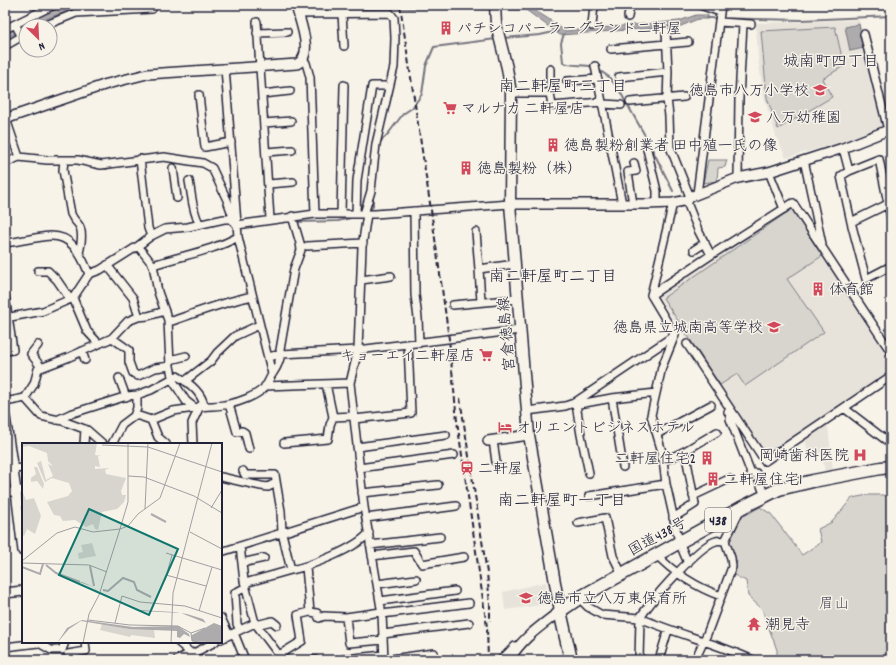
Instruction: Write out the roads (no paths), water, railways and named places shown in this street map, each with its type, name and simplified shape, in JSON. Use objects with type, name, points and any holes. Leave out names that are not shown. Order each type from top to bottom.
[{"type":"highway","name":"国道438号","points":[[560,611],[579,598],[656,554],[765,496],[779,490],[813,481],[891,467]]},
{"type":"highway","points":[[560,611],[571,660]]},
{"type":"main road","name":"宮倉徳島線","points":[[495,10],[496,24],[507,68],[510,93],[510,204],[529,435],[560,611]]},
{"type":"street","points":[[5,29],[54,5]]},
{"type":"street","points":[[592,26],[594,5]]},
{"type":"street","points":[[628,17],[630,5]]},
{"type":"street","points":[[691,197],[720,9],[700,5]]},
{"type":"street","points":[[58,20],[76,13],[152,9]]},
{"type":"street","points":[[19,157],[5,118],[106,84],[147,74],[297,64],[303,59],[306,50],[297,10],[342,14],[390,13],[394,18],[394,67],[376,144],[366,214],[363,243],[358,350],[350,383],[366,518],[366,536],[370,544],[382,613],[384,658]]},
{"type":"street","points":[[342,14],[344,46]]},
{"type":"street","points":[[257,22],[270,219]]},
{"type":"street","points":[[719,22],[751,24]]},
{"type":"street","points":[[15,24],[18,28]]},
{"type":"street","points":[[738,178],[739,98],[743,24]]},
{"type":"street","points":[[666,30],[668,72],[666,99],[669,116],[670,147],[691,197],[698,230],[711,255]]},
{"type":"street","points":[[257,33],[287,32]]},
{"type":"street","points":[[237,225],[270,219],[315,214],[414,212],[510,204],[673,203],[738,178],[769,172],[843,148],[890,129],[864,34]]},
{"type":"street","points":[[5,46],[18,39]]},
{"type":"street","points":[[611,49],[688,42]]},
{"type":"street","points":[[303,59],[310,77],[315,214]]},
{"type":"street","points":[[595,66],[622,204]]},
{"type":"street","points":[[225,68],[238,238],[272,374]]},
{"type":"street","points":[[550,69],[550,93],[552,106],[602,103],[621,105]]},
{"type":"street","points":[[619,77],[668,72]]},
{"type":"street","points":[[568,81],[598,79]]},
{"type":"street","points":[[341,214],[344,85]]},
{"type":"street","points":[[356,214],[356,180],[372,86],[385,86]]},
{"type":"street","points":[[262,94],[290,91]]},
{"type":"street","points":[[510,93],[550,93]]},
{"type":"street","points":[[199,95],[204,147],[231,142]]},
{"type":"street","points":[[630,102],[684,97]]},
{"type":"street","points":[[264,123],[291,121]]},
{"type":"street","points":[[646,145],[657,191],[658,204]]},
{"type":"street","points":[[843,148],[849,171]]},
{"type":"street","points":[[266,152],[292,150]]},
{"type":"street","points":[[5,163],[19,157],[47,160],[78,160],[108,166],[140,159],[164,157],[203,163],[212,168],[227,200],[232,214],[231,219]]},
{"type":"street","points":[[140,159],[148,228],[151,236]]},
{"type":"street","points":[[891,218],[879,159],[849,171],[841,176],[850,222],[866,279],[891,266]]},
{"type":"street","points":[[64,160],[63,170],[71,214],[74,220],[80,225],[81,243],[79,253]]},
{"type":"street","points":[[804,160],[823,248]]},
{"type":"street","points":[[616,173],[636,171],[634,163]]},
{"type":"street","points":[[172,168],[177,198]]},
{"type":"street","points":[[628,172],[633,204]]},
{"type":"street","points":[[769,172],[784,209]]},
{"type":"street","points":[[268,184],[293,182]]},
{"type":"street","points":[[176,188],[189,184],[191,201],[195,216],[199,223]]},
{"type":"street","points":[[673,203],[651,295],[676,335]]},
{"type":"street","points":[[651,295],[793,203],[891,352]]},
{"type":"street","points":[[850,222],[888,204]]},
{"type":"street","points":[[414,212],[415,295],[419,343]]},
{"type":"street","points":[[134,416],[151,420],[173,411],[200,406],[229,404],[247,398],[264,388],[272,374],[277,369],[281,354],[280,350],[294,269],[301,250],[292,216]]},
{"type":"street","points":[[7,317],[43,311],[72,299],[89,274],[100,270],[151,236],[165,229],[188,227],[199,223],[224,219],[231,219],[237,225]]},
{"type":"street","points":[[476,232],[481,302]]},
{"type":"street","points":[[5,243],[48,235],[62,237],[79,253],[89,274]]},
{"type":"street","points":[[153,265],[221,246],[238,238]]},
{"type":"street","points":[[307,246],[363,243]]},
{"type":"street","points":[[694,250],[705,243]]},
{"type":"street","points":[[138,246],[153,265],[158,292],[168,320],[172,378],[186,401],[200,406]]},
{"type":"street","points":[[479,269],[515,264]]},
{"type":"street","points":[[107,265],[120,287],[133,298],[139,317]]},
{"type":"street","points":[[38,271],[48,271],[57,280],[72,299],[87,331],[99,344]]},
{"type":"street","points":[[361,280],[391,276]]},
{"type":"street","points":[[5,296],[13,350],[5,351]]},
{"type":"street","points":[[168,320],[172,321],[223,303],[252,296]]},
{"type":"street","points":[[453,305],[518,299]]},
{"type":"street","points":[[5,402],[25,398],[34,384],[38,369],[112,338],[128,321],[165,311]]},
{"type":"street","points":[[185,381],[211,361],[217,353],[235,336],[259,325]]},
{"type":"street","points":[[268,357],[281,354],[358,350],[520,330]]},
{"type":"street","points":[[676,335],[662,367],[651,414],[664,461],[666,484],[673,518],[679,542],[688,563]]},
{"type":"street","points":[[575,403],[676,335]]},
{"type":"street","points":[[112,338],[129,350],[129,362],[132,374],[138,376],[186,356]]},
{"type":"street","points":[[333,417],[354,418],[411,413],[408,344]]},
{"type":"street","points":[[688,344],[765,461],[891,376]]},
{"type":"street","points":[[38,345],[31,354],[41,368]]},
{"type":"street","points":[[82,351],[85,360]]},
{"type":"street","points":[[56,420],[70,414],[126,397],[137,396],[176,376],[185,381],[202,398],[192,423],[193,443]]},
{"type":"street","points":[[119,378],[126,397]]},
{"type":"street","points":[[265,386],[350,383]]},
{"type":"street","points":[[284,443],[328,439],[333,417],[326,384]]},
{"type":"street","points":[[527,411],[565,406],[575,403],[656,393]]},
{"type":"street","points":[[113,443],[122,425],[134,416],[137,408],[137,396]]},
{"type":"street","points":[[25,398],[41,416],[85,429],[101,443]]},
{"type":"street","points":[[612,398],[623,467]]},
{"type":"street","points":[[575,403],[589,473]]},
{"type":"street","points":[[229,404],[237,432],[242,431],[245,433],[249,449]]},
{"type":"street","points":[[657,434],[712,405]]},
{"type":"street","points":[[728,406],[725,408],[732,418],[730,419],[732,425],[751,473],[756,473],[765,496]]},
{"type":"street","points":[[844,408],[891,444]]},
{"type":"street","points":[[5,417],[13,469],[20,490],[22,531]]},
{"type":"street","points":[[151,420],[158,437],[165,443]]},
{"type":"street","points":[[84,443],[85,429]]},
{"type":"street","points":[[664,461],[685,451],[717,432]]},
{"type":"street","points":[[358,447],[446,435]]},
{"type":"street","points":[[496,462],[490,441],[529,435]]},
{"type":"street","points":[[673,518],[695,504],[685,451]]},
{"type":"street","points":[[359,468],[454,455]]},
{"type":"street","points":[[13,469],[22,468]]},
{"type":"street","points":[[243,470],[245,475],[275,475],[281,511],[282,533],[291,570]]},
{"type":"street","points":[[222,477],[261,486],[268,486],[276,483]]},
{"type":"street","points":[[693,496],[729,479]]},
{"type":"street","points":[[589,496],[666,484]]},
{"type":"street","points":[[362,493],[438,485]]},
{"type":"street","points":[[5,493],[20,490]]},
{"type":"street","points":[[366,518],[456,506]]},
{"type":"street","points":[[222,552],[364,507]]},
{"type":"street","points":[[695,660],[732,567],[732,558],[725,541],[741,508]]},
{"type":"street","points":[[578,522],[605,518],[613,556],[622,574]]},
{"type":"street","points":[[245,583],[306,567],[338,553],[366,536]]},
{"type":"street","points":[[370,544],[440,537]]},
{"type":"street","points":[[638,660],[640,618],[664,586],[688,563],[708,545],[716,540],[725,541]]},
{"type":"street","points":[[240,546],[245,583],[255,624],[280,658],[302,641],[298,615],[310,612],[317,613],[319,618],[324,616],[346,618],[469,604]]},
{"type":"street","points":[[372,556],[414,551],[422,564],[464,557]]},
{"type":"street","points":[[656,554],[664,563],[678,573],[704,589],[720,596]]},
{"type":"street","points":[[242,563],[264,558]]},
{"type":"street","points":[[306,567],[310,612]]},
{"type":"street","points":[[234,633],[238,624],[235,592],[245,583],[269,573]]},
{"type":"street","points":[[377,584],[416,579]]},
{"type":"street","points":[[5,594],[22,591]]},
{"type":"street","points":[[380,601],[455,591]]},
{"type":"street","points":[[579,598],[588,607],[602,615],[640,618],[668,630],[703,641],[743,658],[753,660]]},
{"type":"street","points":[[501,660],[532,632],[560,611]]},
{"type":"street","points":[[346,618],[350,643],[469,623]]},
{"type":"street","points":[[222,619],[234,633],[245,660]]},
{"type":"street","points":[[222,639],[255,624],[272,621],[277,625]]},
{"type":"street","points":[[659,660],[668,630]]},
{"type":"street","points":[[509,660],[523,641]]},
{"type":"street","points":[[5,647],[38,643],[51,650],[67,655],[86,651],[85,643]]},
{"type":"street","points":[[65,643],[67,655]]},
{"type":"street","points":[[179,643],[192,656]]},
{"type":"street","points":[[177,660],[192,656],[212,643]]},
{"type":"street","points":[[344,659],[384,658],[434,653]]},
{"type":"waterway","points":[[707,18],[802,20],[891,16]]},
{"type":"waterway","points":[[503,38],[540,35],[558,31]]},
{"type":"waterway","points":[[564,34],[561,43],[563,62],[566,64],[593,67]]},
{"type":"waterway","points":[[379,143],[403,114],[412,108],[422,94],[426,66],[434,47],[496,39]]},
{"type":"waterway","points":[[599,70],[609,77],[619,90],[647,139],[673,191]]},
{"type":"waterway","points":[[102,168],[106,169],[116,166]]},
{"type":"waterway","points":[[368,210],[373,207],[373,193]]},
{"type":"waterway","points":[[296,222],[338,221],[355,217]]},
{"type":"waterway","points":[[282,222],[292,222]]},
{"type":"railway","points":[[400,5],[449,339],[457,421],[487,627],[488,660]]},
{"type":"railway","points":[[460,398],[487,573],[490,621]]},
{"type":"place","name":"パチンコパーラーグランド二軒屋","points":[[446,28]]},
{"type":"place","name":"徳島市八万小学校","points":[[820,90]]},
{"type":"place","name":"マルナカ 二軒屋店","points":[[450,108]]},
{"type":"place","name":"八万幼稚園","points":[[755,117]]},
{"type":"place","name":"徳島製粉創業者 田中殖一氏の像","points":[[553,145]]},
{"type":"place","name":"徳島製粉（株）","points":[[466,168]]},
{"type":"place","name":"体育館","points":[[818,289]]},
{"type":"place","name":"徳島県立城南高等学校","points":[[774,327]]},
{"type":"place","name":"キョーエイ二軒屋店","points":[[486,355]]},
{"type":"place","name":"オリエントビジネスホテル","points":[[505,427]]},
{"type":"place","name":"岡崎歯科医院","points":[[860,455]]},
{"type":"place","name":"二軒屋住宅2","points":[[707,458]]},
{"type":"place","name":"二軒屋","points":[[467,468]]},
{"type":"place","name":"二軒屋住宅1","points":[[713,479]]},
{"type":"place","name":"徳島市立八万東保育所","points":[[526,598]]},
{"type":"place","name":"潮見寺","points":[[754,624]]},
{"type":"district","name":"城南町四丁目","points":[[831,60]]},
{"type":"district","name":"南二軒屋町三丁目","points":[[563,85]]},
{"type":"district","name":"南二軒屋町二丁目","points":[[553,275]]},
{"type":"district","name":"南二軒屋町一丁目","points":[[562,499]]},
{"type":"park label","name":"眉山","points":[[834,603]]}]
